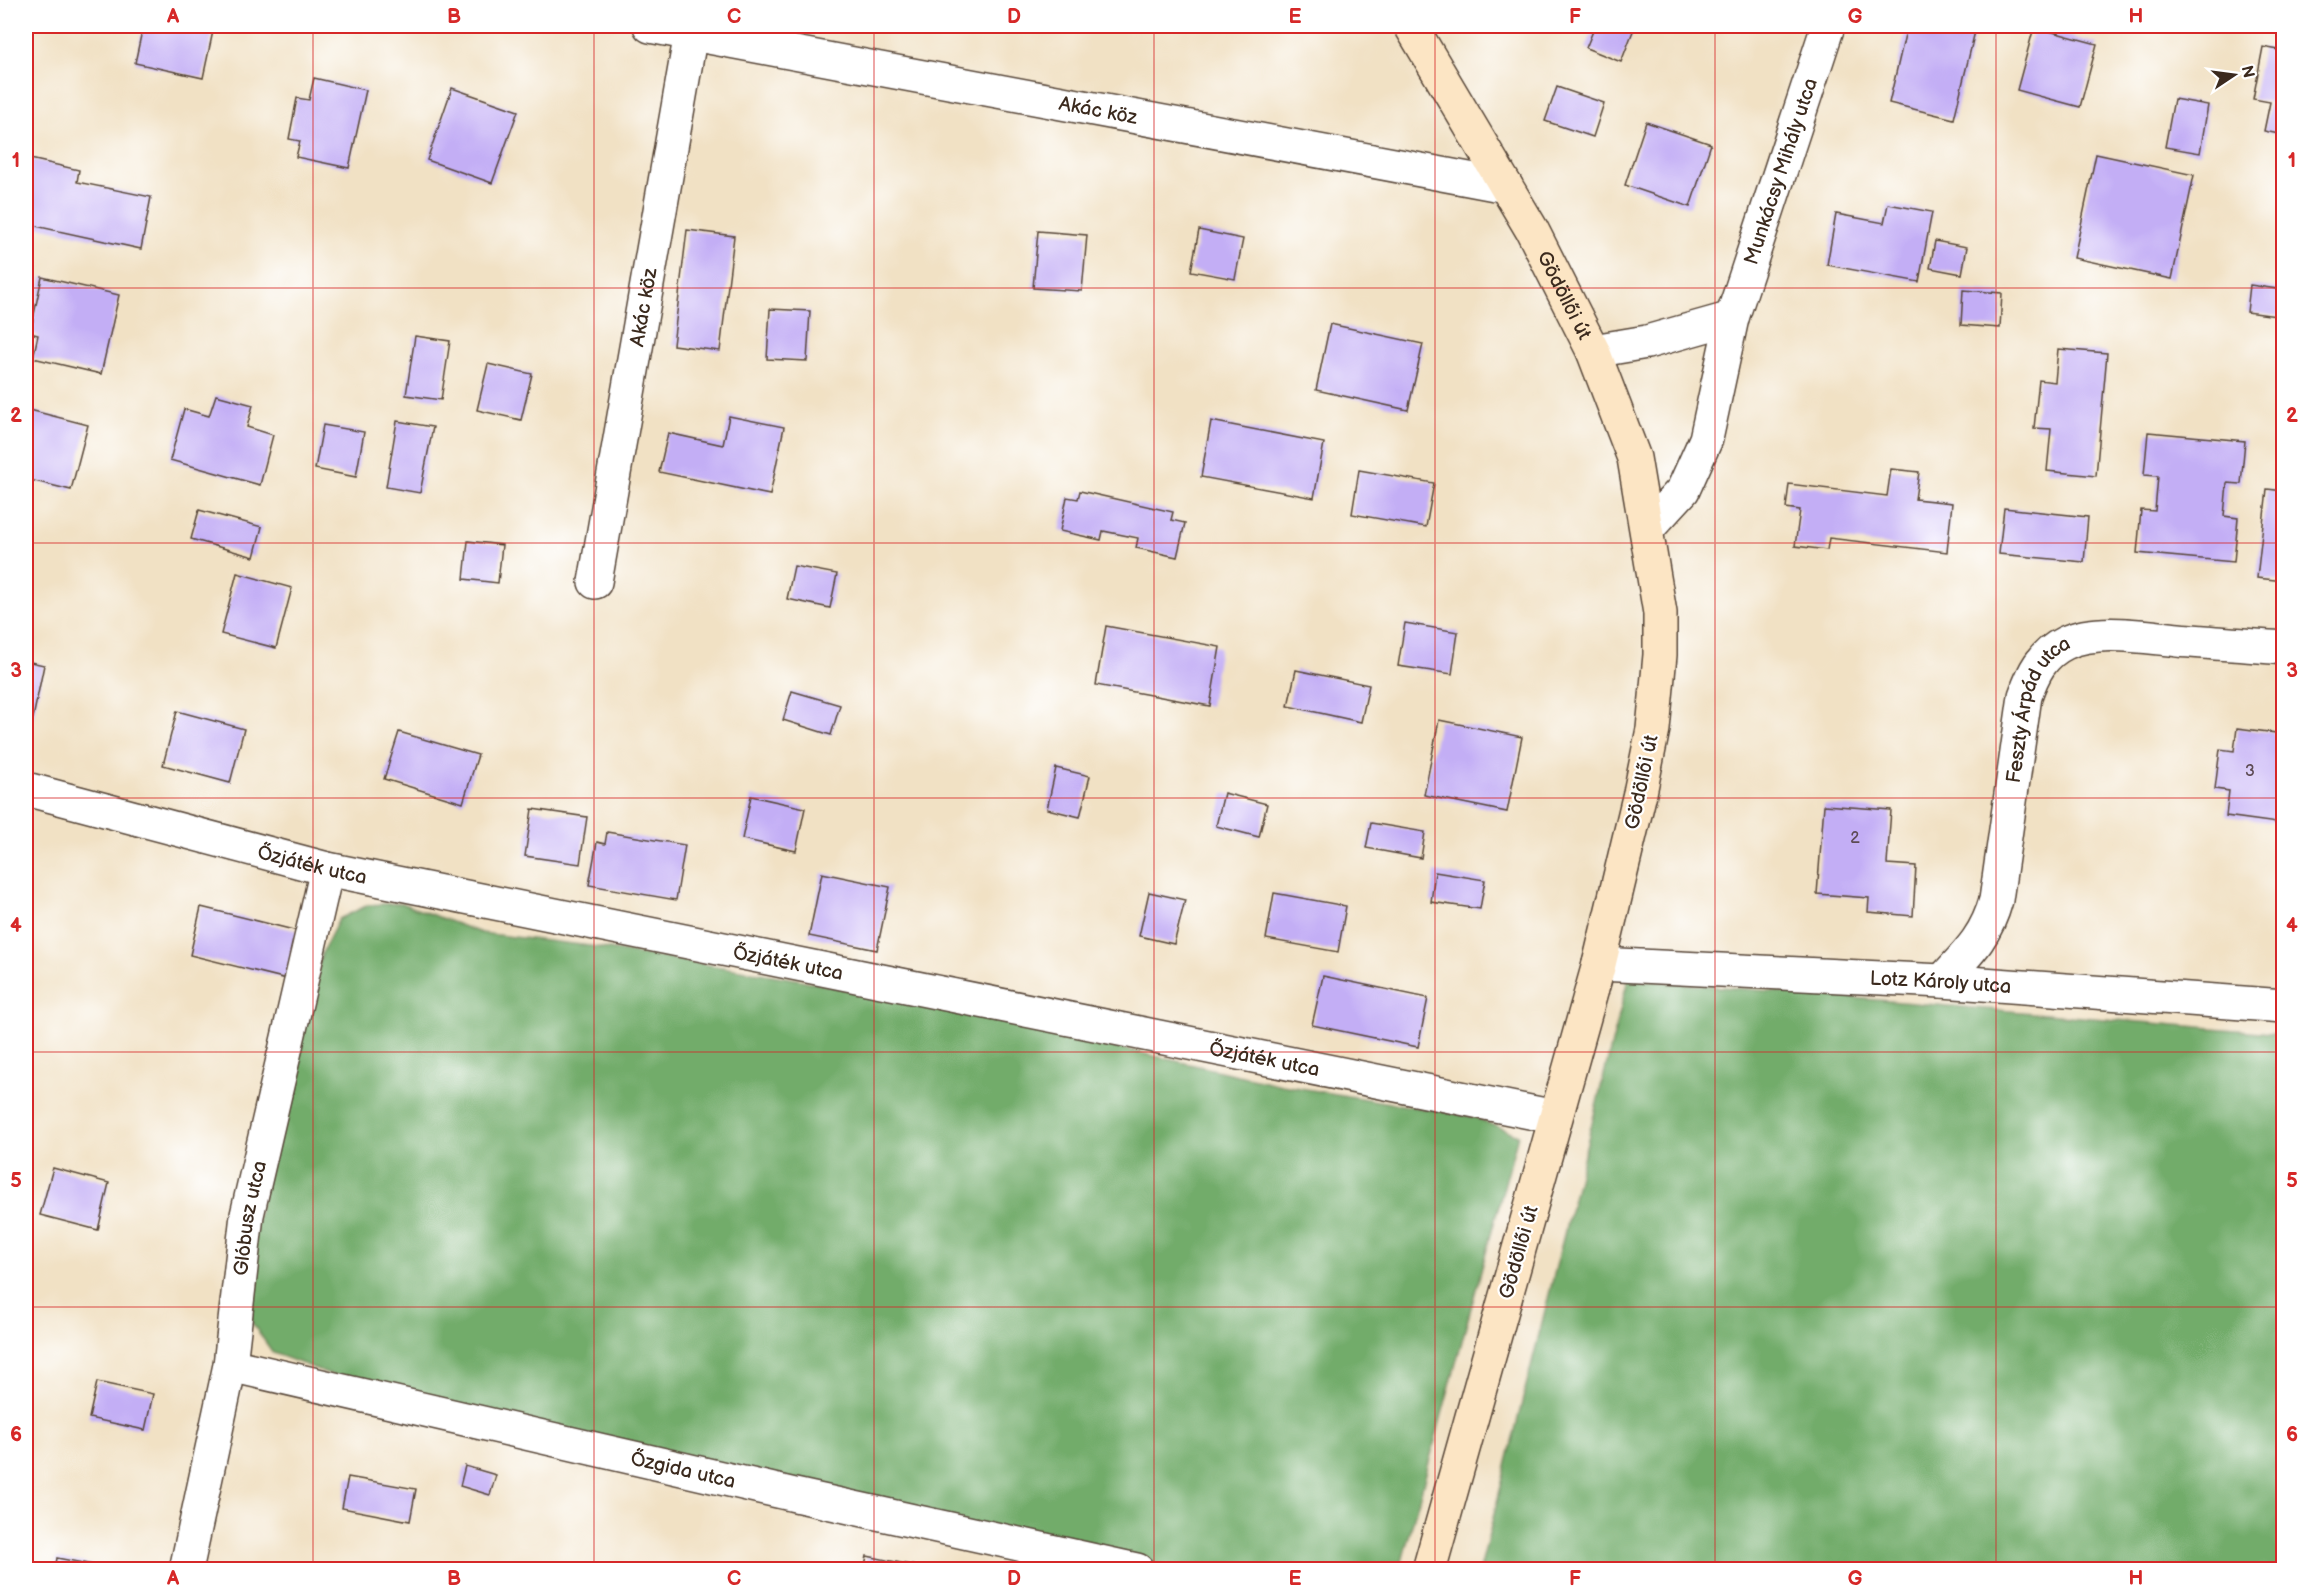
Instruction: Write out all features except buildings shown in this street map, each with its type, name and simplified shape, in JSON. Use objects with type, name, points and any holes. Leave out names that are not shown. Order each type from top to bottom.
[{"type":"main road","name":"Gödöllői út","points":[[1411,26],[1533,230],[1593,351],[1634,458],[1648,528],[1660,613],[1660,655],[1653,729],[1599,964],[1429,1569]]},
{"type":"street","name":"Akác köz","points":[[650,26],[1506,186]]},
{"type":"street","name":"Munkácsy Mihály utca","points":[[1648,528],[1683,490],[1706,439],[1732,318],[1828,26]]},
{"type":"street","name":"Akác köz","points":[[595,582],[691,33]]},
{"type":"street","points":[[1593,351],[1647,342],[1732,318]]},
{"type":"street","name":"Feszty Árpád utca","points":[[1942,981],[1984,932],[1991,917],[1996,900],[2025,696],[2032,674],[2042,660],[2064,643],[2095,636],[2130,636],[2283,648]]},
{"type":"street","name":"Őzjáték utca","points":[[26,789],[327,869],[1555,1117]]},
{"type":"street","name":"Glóbusz utca","points":[[186,1569],[230,1365],[247,1215],[327,869]]},
{"type":"street","name":"Lotz Károly utca","points":[[1599,964],[1942,981],[2283,1006]]},
{"type":"street","name":"Őzgida utca","points":[[230,1365],[795,1495],[1137,1569]]},
{"type":"green space","points":[[401,903],[481,933],[590,946],[796,979],[1017,1025],[1282,1085],[1474,1117],[1518,1135],[1400,1569],[1181,1569],[1030,1540],[335,1376],[273,1353],[252,1323],[246,1265],[322,953],[339,919],[368,905]]},
{"type":"green space","points":[[1628,979],[2283,1034],[2283,1569],[1480,1570]]}]
